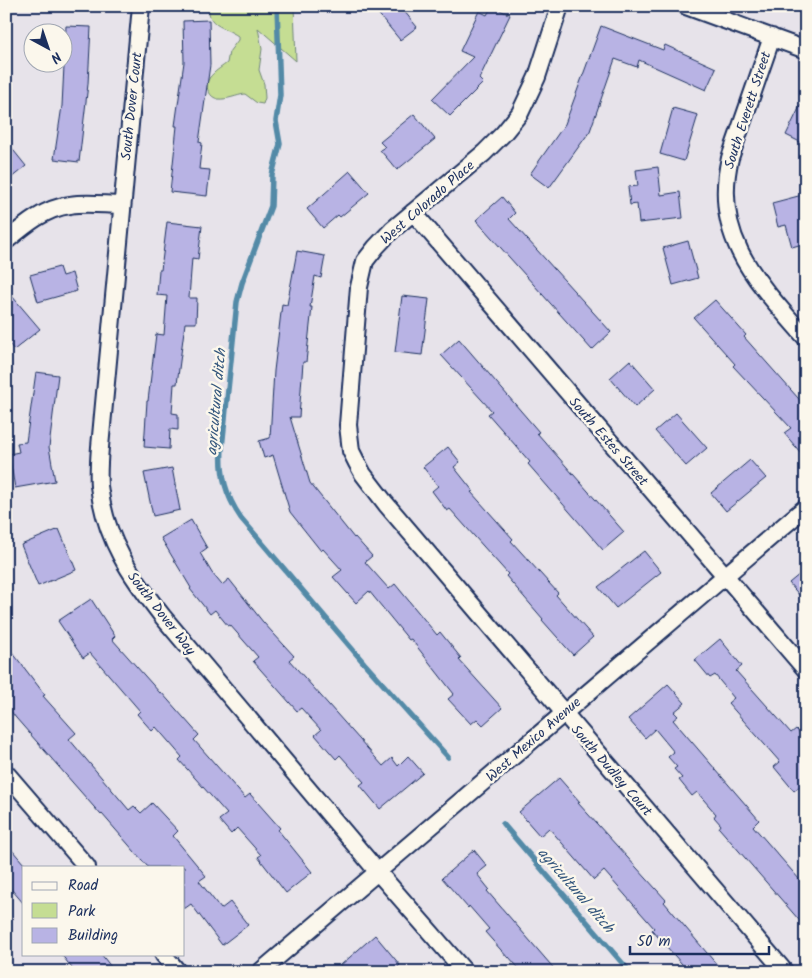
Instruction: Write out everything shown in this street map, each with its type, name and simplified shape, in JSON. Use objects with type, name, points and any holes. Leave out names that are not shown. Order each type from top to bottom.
[{"type":"street","name":"South Dover Court","points":[[121,205],[141,6]]},
{"type":"street","name":"West Colorado Place","points":[[363,474],[351,450],[348,425],[361,274],[365,262],[376,247],[413,212],[484,153],[520,113],[538,77],[560,6]]},
{"type":"street","points":[[686,6],[806,50]]},
{"type":"street","name":"South Everett Street","points":[[772,37],[730,158],[725,177],[726,201],[729,227],[736,246],[759,283],[806,338]]},
{"type":"street","points":[[6,241],[33,220],[58,208],[81,204],[121,205]]},
{"type":"street","name":"South Dover Way","points":[[121,205],[100,447],[99,484],[108,529],[125,565],[144,593],[377,871]]},
{"type":"street","name":"South Estes Street","points":[[413,212],[806,670]]},
{"type":"street","name":"South Dudley Court","points":[[363,474],[392,512],[785,972]]},
{"type":"street","name":"West Mexico Avenue","points":[[260,972],[806,507]]},
{"type":"street","points":[[6,773],[86,866]]},
{"type":"street","points":[[377,871],[465,972]]},
{"type":"street","points":[[165,956],[178,972]]},
{"type":"green space","points":[[209,6],[294,6],[296,61],[258,28],[262,49],[259,70],[264,84],[265,98],[263,104],[257,103],[245,94],[218,99],[209,92],[207,83],[209,79],[227,63],[229,52],[238,40],[238,36],[213,22],[209,13]]},
{"type":"building","points":[[372,6],[400,6],[417,27],[400,40]]},
{"type":"building","points":[[492,6],[510,15],[479,79],[483,83],[450,116],[432,99],[473,57],[460,51],[479,11],[487,15]]},
{"type":"building","points":[[209,20],[210,65],[199,142],[202,143],[199,169],[210,170],[207,196],[170,192],[177,126],[175,126],[184,62],[183,21]]},
{"type":"building","points":[[72,26],[91,27],[88,84],[79,162],[54,159],[62,106],[64,72],[72,72]]},
{"type":"building","points":[[601,26],[663,50],[665,45],[716,68],[706,90],[639,60],[637,67],[615,59],[590,131],[549,188],[530,174],[565,124]]},
{"type":"building","points":[[806,94],[806,145],[786,135]]},
{"type":"building","points":[[673,108],[698,115],[684,161],[660,154]]},
{"type":"building","points":[[414,114],[435,139],[397,170],[380,150],[385,147],[380,142]]},
{"type":"building","points":[[6,141],[26,166],[6,182]]},
{"type":"building","points":[[658,167],[661,195],[680,192],[683,218],[639,223],[637,204],[630,205],[628,187],[638,186],[636,170]]},
{"type":"building","points":[[350,171],[369,193],[340,217],[338,215],[323,228],[307,209]]},
{"type":"building","points":[[806,194],[806,243],[792,247],[786,225],[778,227],[772,203]]},
{"type":"building","points":[[502,197],[515,213],[509,219],[611,332],[592,350],[476,220]]},
{"type":"building","points":[[167,222],[202,226],[198,259],[192,258],[189,298],[197,298],[196,323],[185,323],[177,384],[174,384],[172,413],[178,414],[178,430],[170,429],[169,449],[144,447],[147,401],[156,334],[164,335],[167,296],[157,295]]},
{"type":"building","points":[[688,241],[698,278],[673,285],[663,248]]},
{"type":"building","points":[[297,251],[325,256],[321,278],[315,276],[310,307],[312,307],[306,362],[303,362],[299,417],[290,417],[310,483],[354,538],[372,556],[365,562],[389,589],[395,584],[437,635],[440,632],[461,658],[459,660],[502,708],[483,725],[477,719],[471,724],[448,699],[454,694],[411,639],[409,640],[369,591],[356,603],[333,577],[342,570],[323,549],[321,551],[290,512],[273,455],[264,458],[259,441],[270,438],[274,371],[282,304],[287,305]]},
{"type":"building","points":[[59,267],[62,276],[72,273],[77,291],[38,302],[30,275]]},
{"type":"building","points":[[6,289],[40,329],[14,350],[6,340]]},
{"type":"building","points":[[402,296],[429,299],[422,355],[395,352]]},
{"type":"building","points":[[715,300],[746,335],[744,337],[806,407],[806,459],[784,433],[791,428],[733,366],[735,364],[694,318]]},
{"type":"building","points":[[459,339],[539,432],[537,433],[624,532],[603,550],[528,464],[530,462],[488,414],[492,411],[441,355]]},
{"type":"building","points":[[630,360],[655,389],[635,407],[610,378]]},
{"type":"building","points":[[36,372],[58,375],[49,447],[55,481],[15,488],[9,454],[19,452],[17,443],[26,442]]},
{"type":"building","points":[[676,413],[707,448],[686,466],[655,431]]},
{"type":"building","points":[[448,447],[460,462],[454,467],[473,491],[471,492],[513,539],[511,541],[558,593],[556,595],[593,637],[573,655],[506,576],[508,574],[450,509],[447,511],[432,491],[438,486],[423,467]]},
{"type":"building","points":[[750,460],[766,478],[726,511],[711,493]]},
{"type":"building","points":[[172,468],[180,510],[153,516],[144,473]]},
{"type":"building","points":[[191,520],[207,548],[200,553],[212,573],[222,585],[229,579],[263,622],[294,656],[289,660],[383,766],[392,758],[398,766],[408,756],[423,773],[380,809],[360,785],[364,782],[340,755],[336,759],[315,735],[321,730],[301,708],[297,711],[253,661],[258,657],[215,610],[210,614],[190,589],[161,538]]},
{"type":"building","points":[[59,529],[76,570],[38,586],[21,545]]},
{"type":"building","points":[[644,551],[661,572],[616,608],[598,587]]},
{"type":"building","points":[[806,569],[806,603],[789,583]]},
{"type":"building","points":[[91,599],[115,636],[112,639],[199,735],[194,740],[245,798],[250,794],[280,828],[278,830],[312,872],[286,893],[258,857],[261,855],[237,828],[231,834],[219,820],[227,814],[179,760],[182,757],[156,727],[152,731],[137,714],[140,711],[90,653],[83,658],[58,621]]},
{"type":"building","points":[[720,639],[742,666],[736,671],[791,733],[796,729],[806,740],[806,781],[794,791],[774,767],[780,762],[728,703],[734,698],[715,675],[710,678],[695,660]]},
{"type":"building","points":[[6,644],[45,695],[43,696],[76,733],[69,739],[129,810],[134,806],[141,813],[152,803],[178,831],[173,836],[206,876],[199,881],[221,909],[230,902],[248,925],[222,945],[191,904],[185,908],[185,866],[147,866],[6,705]]},
{"type":"building","points":[[668,684],[685,703],[674,712],[678,716],[673,720],[759,820],[753,826],[806,887],[806,928],[719,828],[721,825],[714,817],[716,814],[697,792],[692,796],[679,780],[682,778],[674,769],[677,767],[668,757],[674,752],[655,729],[645,738],[628,719]]},
{"type":"building","points":[[559,778],[580,802],[578,803],[666,900],[664,902],[723,972],[689,972],[652,930],[654,928],[604,871],[594,880],[549,828],[540,836],[519,812]]},
{"type":"building","points":[[6,843],[24,864],[22,866],[22,902],[6,883]]},
{"type":"building","points":[[474,850],[487,866],[477,874],[489,889],[487,891],[557,972],[522,972],[485,932],[489,929],[442,878]]},
{"type":"building","points":[[375,935],[400,965],[393,972],[333,972]]},
{"type":"building","points":[[63,956],[103,956],[115,972],[75,972]]},
{"type":"waterway","name":"agricultural ditch","points":[[277,6],[280,95],[276,121],[280,144],[272,175],[271,206],[242,283],[237,302],[222,448],[222,467],[225,485],[231,502],[241,518],[364,663],[448,757]]},
{"type":"waterway","name":"agricultural ditch","points":[[503,824],[630,972]]}]
